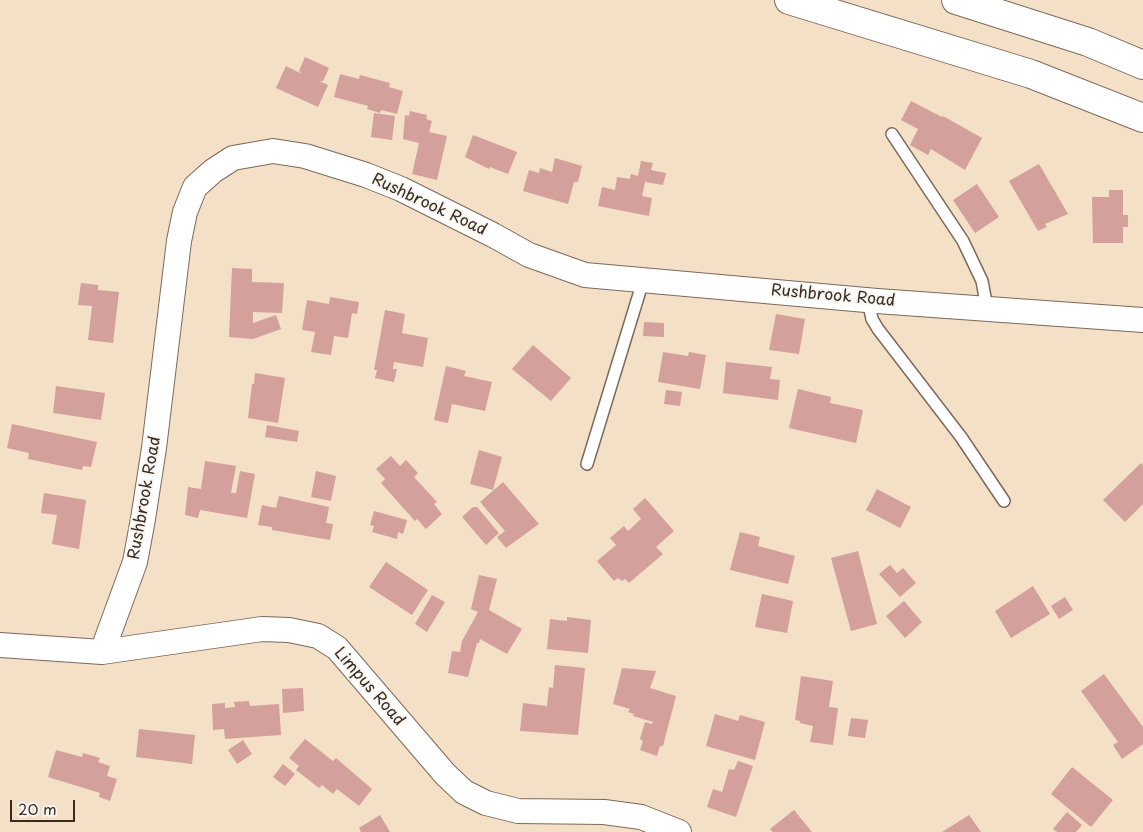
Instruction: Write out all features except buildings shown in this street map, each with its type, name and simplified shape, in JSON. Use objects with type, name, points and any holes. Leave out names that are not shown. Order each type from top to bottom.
[{"type":"highway","points":[[789,0],[1031,74],[1143,118]]},
{"type":"highway","points":[[956,0],[1088,42],[1143,65]]},
{"type":"street","name":"Rushbrook Road","points":[[102,652],[135,562],[142,528],[154,448],[179,241],[185,212],[195,187],[212,171],[234,158],[253,153],[273,152],[305,156],[401,189],[494,235],[529,255],[553,265],[585,274],[868,300],[1143,320]]},
{"type":"street","name":"Limpus Road","points":[[0,645],[102,652],[262,629],[289,630],[318,636],[337,648],[445,774],[464,792],[486,803],[518,811],[604,812],[641,817],[679,832]]},
{"type":"lane","points":[[892,134],[963,241],[982,281],[987,308]]},
{"type":"lane","points":[[587,464],[643,280]]},
{"type":"lane","points":[[868,300],[872,319],[878,329],[961,437],[1004,501]]}]
